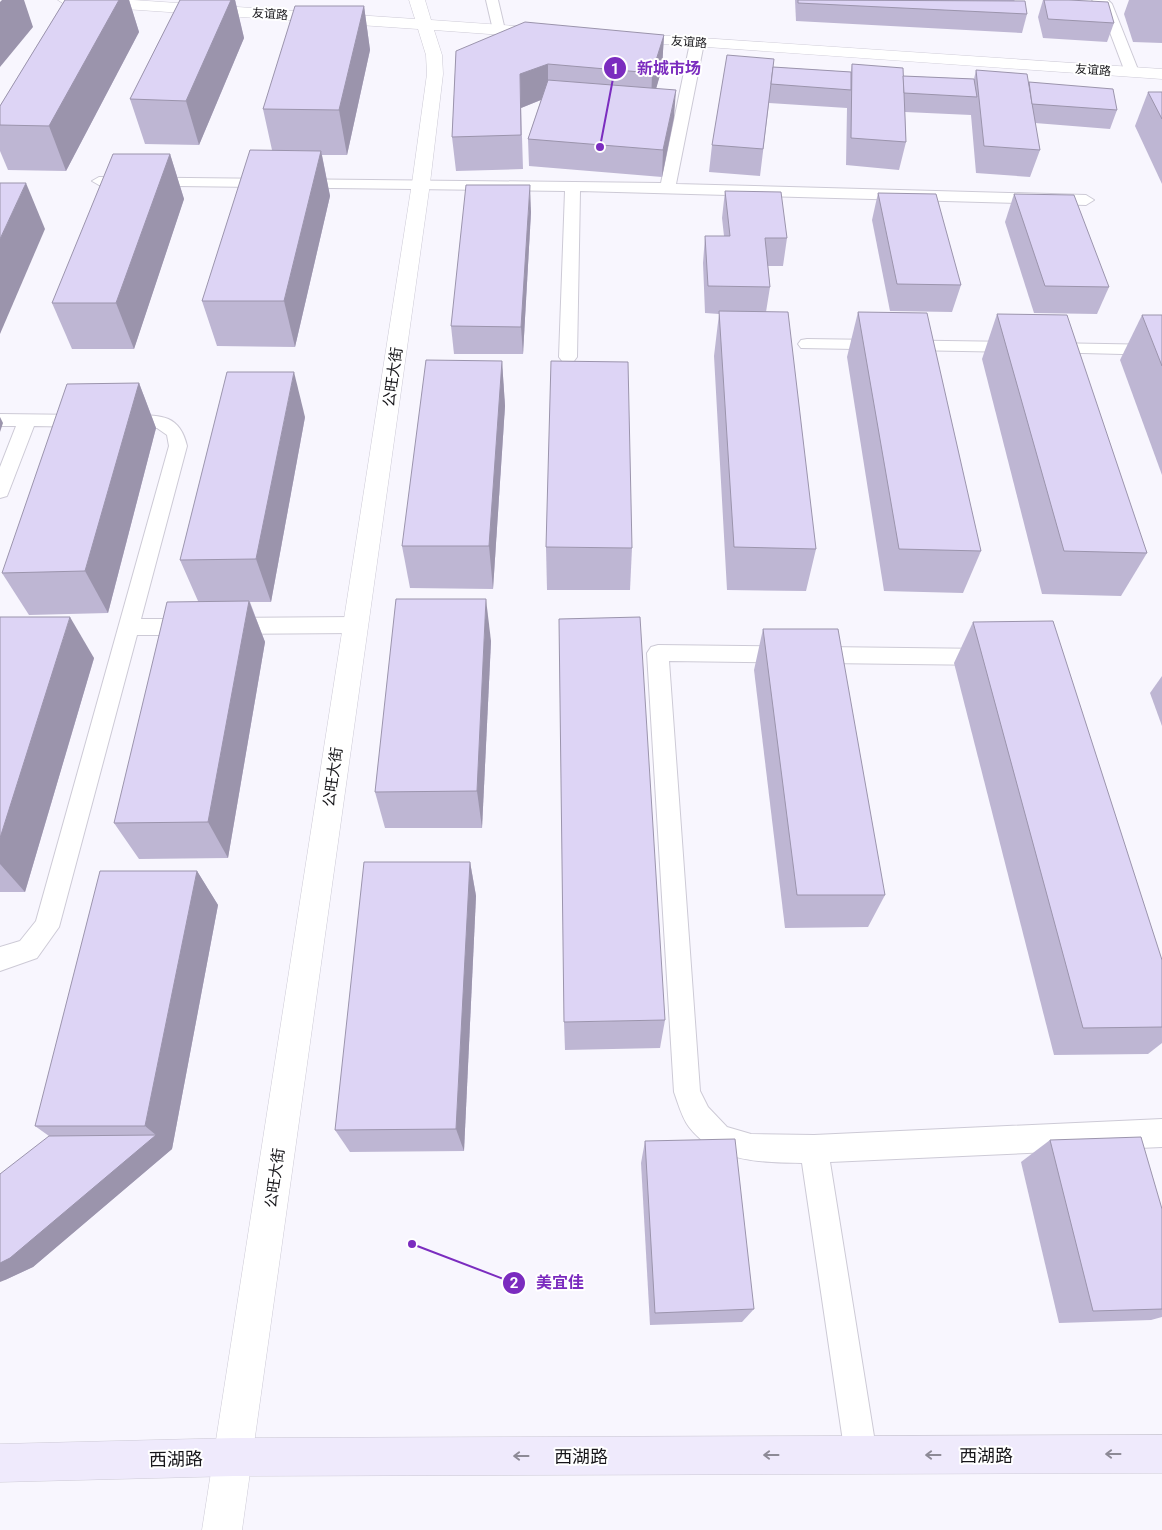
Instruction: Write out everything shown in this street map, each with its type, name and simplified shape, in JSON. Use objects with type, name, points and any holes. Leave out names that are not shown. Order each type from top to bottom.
[{"type":"main road","name":"西湖路","points":[[0,1463],[234,1457],[1162,1454]]},
{"type":"street","name":"友谊路","points":[[66,0],[422,12],[500,30],[559,34]]},
{"type":"street","name":"公旺大街","points":[[222,1530],[421,183],[435,74],[434,55],[422,12]]},
{"type":"street","name":"友谊路","points":[[608,37],[1162,74]]},
{"type":"lane","points":[[492,0],[500,30]]},
{"type":"lane","points":[[73,16],[85,1]]},
{"type":"lane","points":[[1103,1],[1132,72]]},
{"type":"lane","points":[[668,188],[697,43]]},
{"type":"lane","points":[[99,181],[421,183],[1086,200]]},
{"type":"lane","points":[[568,357],[573,186]]},
{"type":"lane","points":[[807,344],[1162,350]]},
{"type":"lane","points":[[0,420],[161,422],[174,432],[178,446],[47,927],[28,950],[0,959]]},
{"type":"lane","points":[[0,491],[27,421]]},
{"type":"lane","points":[[129,627],[356,625]]},
{"type":"lane","points":[[1015,658],[658,653],[687,1092],[698,1117],[719,1138],[752,1148],[814,1148],[1162,1133]]},
{"type":"lane","points":[[814,1148],[861,1455]]},
{"type":"building","points":[[65,0],[119,0],[49,126],[0,125],[0,106]]},
{"type":"building","points":[[180,0],[231,0],[186,101],[130,99]]},
{"type":"building","points":[[798,0],[1025,1],[1027,14],[798,3]]},
{"type":"building","points":[[1044,0],[1108,2],[1114,23],[1048,19]]},
{"type":"building","points":[[295,6],[364,6],[339,110],[263,109]]},
{"type":"building","points":[[525,22],[664,35],[652,73],[548,64],[520,74],[521,135],[452,137],[456,51]]},
{"type":"building","points":[[727,55],[774,59],[763,149],[712,145]]},
{"type":"building","points":[[852,64],[903,68],[906,142],[851,138]]},
{"type":"building","points":[[773,67],[851,72],[851,90],[771,84]]},
{"type":"building","points":[[976,70],[1027,74],[1040,150],[984,146]]},
{"type":"building","points":[[903,76],[974,79],[977,97],[904,93]]},
{"type":"building","points":[[548,80],[676,90],[663,150],[528,139]]},
{"type":"building","points":[[1029,82],[1113,89],[1117,110],[1032,104]]},
{"type":"building","points":[[1148,92],[1162,92],[1162,119]]},
{"type":"building","points":[[250,150],[321,151],[284,301],[202,301]]},
{"type":"building","points":[[113,154],[170,154],[116,303],[52,303]]},
{"type":"building","points":[[0,183],[26,183],[0,239]]},
{"type":"building","points":[[466,185],[530,185],[521,327],[451,326]]},
{"type":"building","points":[[725,191],[781,192],[787,238],[765,238],[770,287],[708,286],[705,236],[730,236]]},
{"type":"building","points":[[878,193],[936,194],[961,285],[897,284]]},
{"type":"building","points":[[1014,194],[1074,195],[1109,287],[1045,286]]},
{"type":"building","points":[[719,311],[788,312],[816,549],[734,547]]},
{"type":"building","points":[[858,312],[927,313],[981,551],[899,549]]},
{"type":"building","points":[[997,314],[1067,315],[1147,553],[1064,551]]},
{"type":"building","points":[[1142,315],[1162,315],[1162,366]]},
{"type":"building","points":[[426,360],[502,361],[489,546],[402,546]]},
{"type":"building","points":[[551,361],[628,362],[632,548],[546,547]]},
{"type":"building","points":[[227,372],[294,372],[256,559],[180,560]]},
{"type":"building","points":[[139,383],[85,571],[2,573],[67,384]]},
{"type":"building","points":[[396,599],[486,599],[477,791],[375,792]]},
{"type":"building","points":[[249,601],[208,822],[114,823],[167,602]]},
{"type":"building","points":[[0,617],[70,617],[0,838]]},
{"type":"building","points":[[640,617],[665,1020],[564,1022],[559,619]]},
{"type":"building","points":[[1053,621],[1162,960],[1162,1027],[1083,1028],[973,622]]},
{"type":"building","points":[[763,629],[838,629],[885,895],[797,895]]},
{"type":"building","points":[[364,862],[470,862],[456,1129],[335,1130]]},
{"type":"building","points":[[100,871],[197,871],[145,1126],[35,1126]]},
{"type":"building","points":[[156,1135],[10,1258],[0,1263],[0,1174],[49,1136]]},
{"type":"building","points":[[1141,1137],[1162,1209],[1162,1309],[1093,1311],[1050,1140]]},
{"type":"building","points":[[735,1139],[754,1309],[655,1313],[645,1141]]},
{"type":"place","name":"新城市场","points":[[600,147]]},
{"type":"place","name":"美宜佳","points":[[412,1244]]}]
